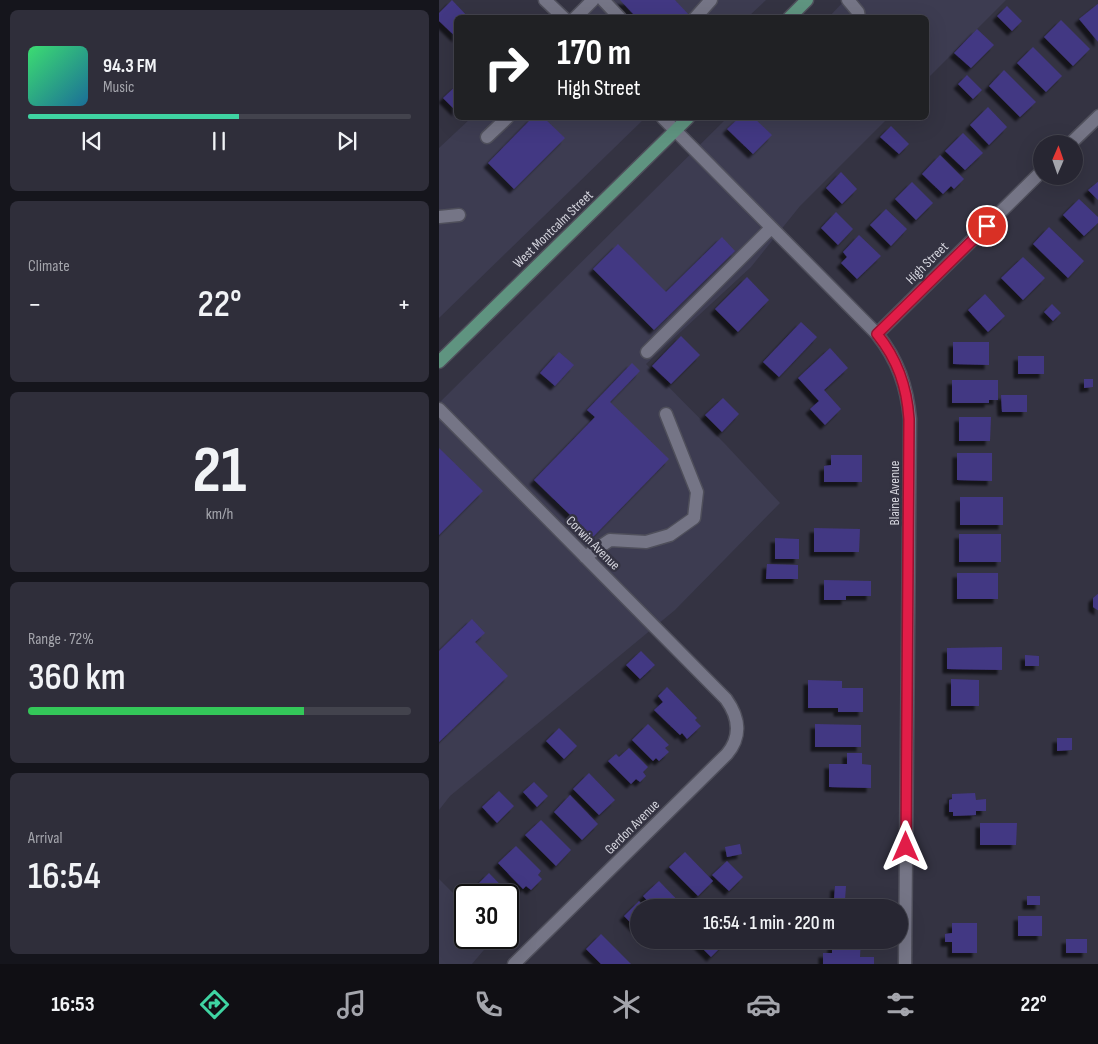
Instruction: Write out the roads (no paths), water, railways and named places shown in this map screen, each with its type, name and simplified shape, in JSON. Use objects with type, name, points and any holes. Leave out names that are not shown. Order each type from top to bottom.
[{"type":"main road","points":[[792,15],[805,0]]},
{"type":"main road","name":"West Montcalm Street","points":[[439,362],[686,120]]},
{"type":"street","points":[[545,0],[561,15]]},
{"type":"street","points":[[578,15],[593,0]]},
{"type":"street","points":[[603,0],[617,15]]},
{"type":"street","points":[[698,15],[711,0]]},
{"type":"street","points":[[848,0],[857,15]]},
{"type":"street","points":[[1079,135],[1098,116]]},
{"type":"street","points":[[487,137],[505,120]]},
{"type":"street","name":"Blaine Avenue","points":[[665,120],[877,334],[887,346],[906,390],[909,419],[905,964]]},
{"type":"street","name":"High Street","points":[[877,334],[1033,180]]},
{"type":"street","points":[[439,217],[459,215]]},
{"type":"street","points":[[647,352],[771,228]]},
{"type":"street","name":"Corwin Avenue","points":[[439,408],[726,699]]},
{"type":"street","points":[[585,557],[610,540],[646,542],[670,535],[694,518],[697,492],[666,414]]},
{"type":"street","name":"Gerdon Avenue","points":[[514,964],[731,749],[737,737],[737,723],[734,712],[726,699]]}]
